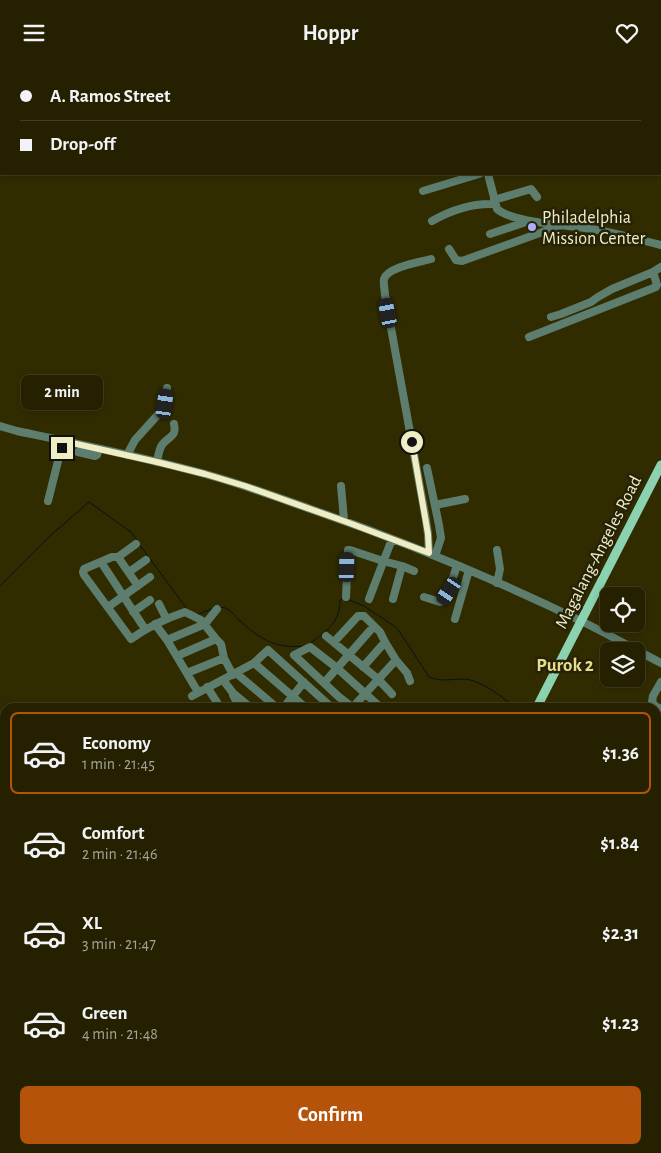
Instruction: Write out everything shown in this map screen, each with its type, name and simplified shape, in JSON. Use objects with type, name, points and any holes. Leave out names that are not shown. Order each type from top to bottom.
[{"type":"main road","name":"Magalang-Angeles Road","points":[[539,703],[661,465]]},
{"type":"street","points":[[422,191],[476,175]]},
{"type":"street","points":[[488,175],[497,209],[501,213],[530,221],[598,230],[661,245]]},
{"type":"street","points":[[432,221],[438,217],[470,206],[495,202],[531,189],[536,197]]},
{"type":"street","points":[[490,234],[530,221]]},
{"type":"street","points":[[449,249],[456,260],[462,261],[561,225]]},
{"type":"street","points":[[431,259],[393,269],[384,279],[385,295],[432,554]]},
{"type":"street","points":[[551,317],[591,302],[612,289],[661,267]]},
{"type":"street","points":[[529,337],[656,287],[652,272]]},
{"type":"street","points":[[127,455],[135,440],[163,409],[167,388]]},
{"type":"street","points":[[157,462],[161,446],[175,431],[174,424]]},
{"type":"street","points":[[0,426],[205,474],[344,521],[469,570],[581,621],[661,663]]},
{"type":"street","points":[[48,501],[63,441]]},
{"type":"street","points":[[78,452],[95,456],[99,449]]},
{"type":"street","points":[[427,468],[441,538],[432,554]]},
{"type":"street","points":[[341,486],[344,521]]},
{"type":"street","points":[[435,505],[465,499]]},
{"type":"street","points":[[369,599],[392,539]]},
{"type":"street","points":[[346,597],[348,550],[350,550],[352,541]]},
{"type":"street","points":[[136,544],[118,557],[112,557],[84,569],[83,572],[131,639],[166,618],[186,612],[201,620],[221,644],[224,658],[234,674],[271,703]]},
{"type":"street","points":[[350,550],[414,571]]},
{"type":"street","points":[[497,550],[500,569],[497,583]]},
{"type":"street","points":[[118,557],[138,586]]},
{"type":"street","points":[[129,572],[146,560]]},
{"type":"street","points":[[101,562],[145,629]]},
{"type":"street","points":[[424,597],[443,601],[449,591],[457,565]]},
{"type":"street","points":[[393,599],[402,566]]},
{"type":"street","points":[[455,619],[469,570]]},
{"type":"street","points":[[108,607],[150,577]]},
{"type":"street","points":[[134,612],[150,600]]},
{"type":"street","points":[[159,604],[166,618]]},
{"type":"street","points":[[167,640],[205,624],[217,609]]},
{"type":"street","points":[[334,643],[358,616],[364,616],[380,632],[396,660],[407,673],[410,681]]},
{"type":"street","points":[[156,624],[187,673],[195,694],[254,663],[268,650],[327,703]]},
{"type":"street","points":[[324,683],[374,626]]},
{"type":"street","points":[[326,635],[378,679],[392,694]]},
{"type":"street","points":[[177,656],[216,639]]},
{"type":"street","points":[[363,667],[385,642]]},
{"type":"street","points":[[347,703],[294,655],[310,647],[375,703]]},
{"type":"street","points":[[187,673],[224,658]]},
{"type":"street","points":[[356,703],[396,660]]},
{"type":"street","points":[[254,663],[301,703]]},
{"type":"street","points":[[223,680],[233,693],[245,703]]},
{"type":"street","points":[[288,703],[304,682]]},
{"type":"street","points":[[653,703],[653,696],[661,682]]},
{"type":"street","points":[[207,687],[215,703]]},
{"type":"street","points":[[233,693],[237,703]]},
{"type":"waterway","points":[[0,586],[50,536],[89,502],[131,532],[137,540]]},
{"type":"waterway","points":[[139,544],[187,609]]},
{"type":"waterway","points":[[311,643],[332,625],[338,615],[340,600],[344,598]]},
{"type":"waterway","points":[[347,599],[364,606],[397,628],[429,677],[442,680],[471,680],[491,690],[509,703]]},
{"type":"waterway","points":[[220,607],[233,613],[253,632],[268,641],[284,646],[303,646]]},
{"type":"waterway","points":[[197,614],[214,608]]},
{"type":"place","name":"Philadelphia Mission Center","points":[[532,227]]},
{"type":"district","name":"Purok 2","points":[[565,664]]},
{"type":"route","points":[[62,448],[63,441],[205,474],[250,487],[429,553],[428,534],[412,442]]}]
